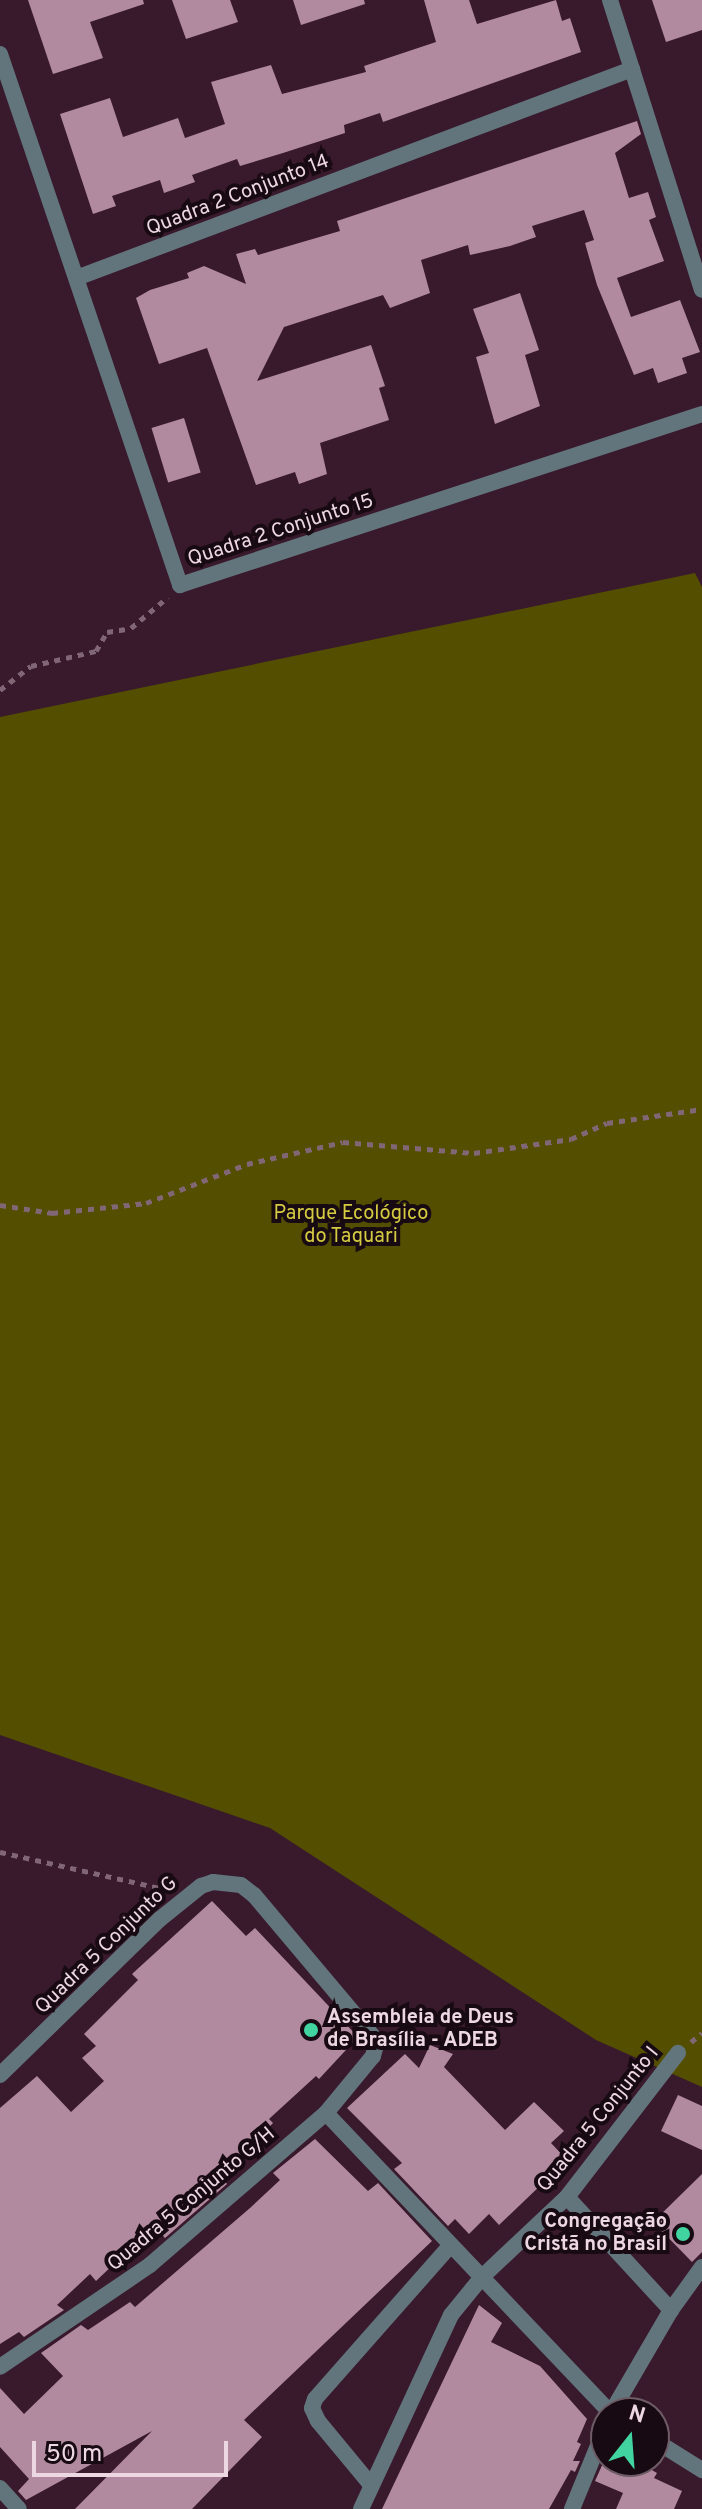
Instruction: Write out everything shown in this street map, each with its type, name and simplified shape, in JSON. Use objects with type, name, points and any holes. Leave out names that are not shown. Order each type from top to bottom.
[{"type":"street","points":[[610,0],[702,290]]},
{"type":"street","points":[[0,54],[79,277]]},
{"type":"street","name":"Quadra 2 Conjunto 14","points":[[79,277],[632,69]]},
{"type":"street","name":"Quadra 2 Conjunto 15","points":[[79,277],[180,585],[702,414]]},
{"type":"street","name":"Quadra 5 Conjunto G","points":[[0,2075],[189,1894],[213,1882],[241,1885],[254,1895],[368,2024]]},
{"type":"street","name":"Quadra 5 Conjunto G/H","points":[[0,2367],[150,2265],[326,2113],[377,2049],[368,2024]]},
{"type":"street","name":"Quadra 5 Conjunto I","points":[[361,2509],[431,2351],[482,2277],[567,2197],[678,2053]]},
{"type":"street","points":[[326,2113],[596,2397]]},
{"type":"street","points":[[567,2197],[671,2310]]},
{"type":"street","points":[[371,2485],[318,2421],[312,2408],[315,2399],[451,2245]]},
{"type":"street","points":[[620,2397],[671,2310],[702,2267]]},
{"type":"street","points":[[670,2450],[702,2470]]},
{"type":"street","points":[[572,2509],[590,2465]]},
{"type":"street","points":[[0,2488],[19,2509]]},
{"type":"path","points":[[0,690],[31,666],[96,651],[107,632],[131,628],[180,585]]},
{"type":"path","points":[[0,1205],[52,1213],[146,1203],[247,1164],[343,1142],[474,1153],[571,1139],[607,1123],[702,1109]]},
{"type":"path","points":[[0,1852],[189,1894]]},
{"type":"green space","name":"Parque Ecológico do Taquari","points":[[695,573],[702,587],[702,2087],[596,2040],[270,1828],[0,1735],[0,717]]},
{"type":"building","points":[[28,0],[143,0],[144,4],[90,22],[103,58],[53,74]]},
{"type":"building","points":[[172,0],[230,0],[238,22],[186,39]]},
{"type":"building","points":[[293,0],[364,0],[365,4],[301,25]]},
{"type":"building","points":[[424,0],[469,0],[477,24],[556,0],[562,21],[570,18],[581,52],[383,122],[380,113],[344,125],[345,133],[283,153],[240,166],[237,159],[192,175],[195,182],[164,193],[160,180],[112,196],[116,206],[93,214],[60,114],[110,98],[123,137],[178,118],[185,138],[225,124],[211,82],[271,65],[282,94],[366,72],[364,66],[436,42]]},
{"type":"building","points":[[652,0],[702,0],[702,30],[666,42]]},
{"type":"building","points":[[637,121],[641,134],[615,153],[629,198],[648,192],[656,217],[649,220],[664,261],[617,278],[631,317],[680,300],[700,352],[682,358],[687,373],[658,383],[653,368],[634,375],[597,285],[585,243],[594,240],[584,210],[532,226],[536,237],[510,246],[470,255],[468,245],[421,260],[430,293],[390,308],[383,295],[284,327],[257,381],[371,345],[385,386],[379,388],[389,420],[320,443],[327,474],[299,484],[295,472],[256,485],[207,348],[159,364],[136,298],[150,290],[189,278],[187,273],[204,266],[246,284],[236,254],[255,249],[258,255],[340,231],[337,221]]},
{"type":"building","points":[[520,293],[539,350],[525,355],[540,406],[495,424],[476,357],[489,353],[473,309]]},
{"type":"building","points":[[184,418],[201,473],[168,482],[151,428]]},
{"type":"building","points":[[212,1901],[246,1936],[255,1928],[358,2037],[319,2079],[316,2076],[269,2119],[273,2123],[221,2177],[227,2184],[165,2238],[154,2226],[96,2281],[90,2274],[57,2305],[64,2310],[24,2337],[19,2332],[0,2344],[0,2108],[37,2076],[71,2112],[104,2081],[82,2058],[96,2046],[84,2034],[138,1980],[132,1974]]},
{"type":"building","points":[[430,2045],[453,2054],[444,2067],[505,2130],[534,2102],[564,2131],[551,2143],[567,2160],[499,2225],[489,2214],[469,2234],[455,2219],[448,2226],[394,2169],[402,2163],[347,2108],[405,2054],[419,2068]]},
{"type":"building","points":[[678,2095],[702,2106],[702,2150],[661,2131]]},
{"type":"building","points":[[315,2139],[368,2191],[378,2183],[432,2241],[244,2420],[262,2437],[192,2509],[75,2509],[152,2431],[26,2500],[18,2491],[29,2479],[0,2447],[0,2388],[24,2414],[63,2376],[41,2353],[81,2325],[88,2330],[130,2302],[135,2307],[280,2180],[273,2173]]},
{"type":"building","name":"Congregação Cristã no Brasil","points":[[702,2174],[702,2252],[692,2262],[653,2222]]},
{"type":"building","points":[[479,2305],[502,2323],[491,2342],[540,2366],[587,2419],[577,2442],[581,2444],[573,2461],[580,2461],[575,2472],[571,2470],[549,2509],[382,2509]]},
{"type":"building","points":[[597,2477],[655,2477],[682,2491],[674,2509],[616,2509],[623,2493],[595,2481]]},
{"type":"place","name":"Assembleia de Deus de Brasília - ADEB","points":[[311,2030]]},
{"type":"place","name":"Congregação Cristã no Brasil","points":[[683,2234]]}]
